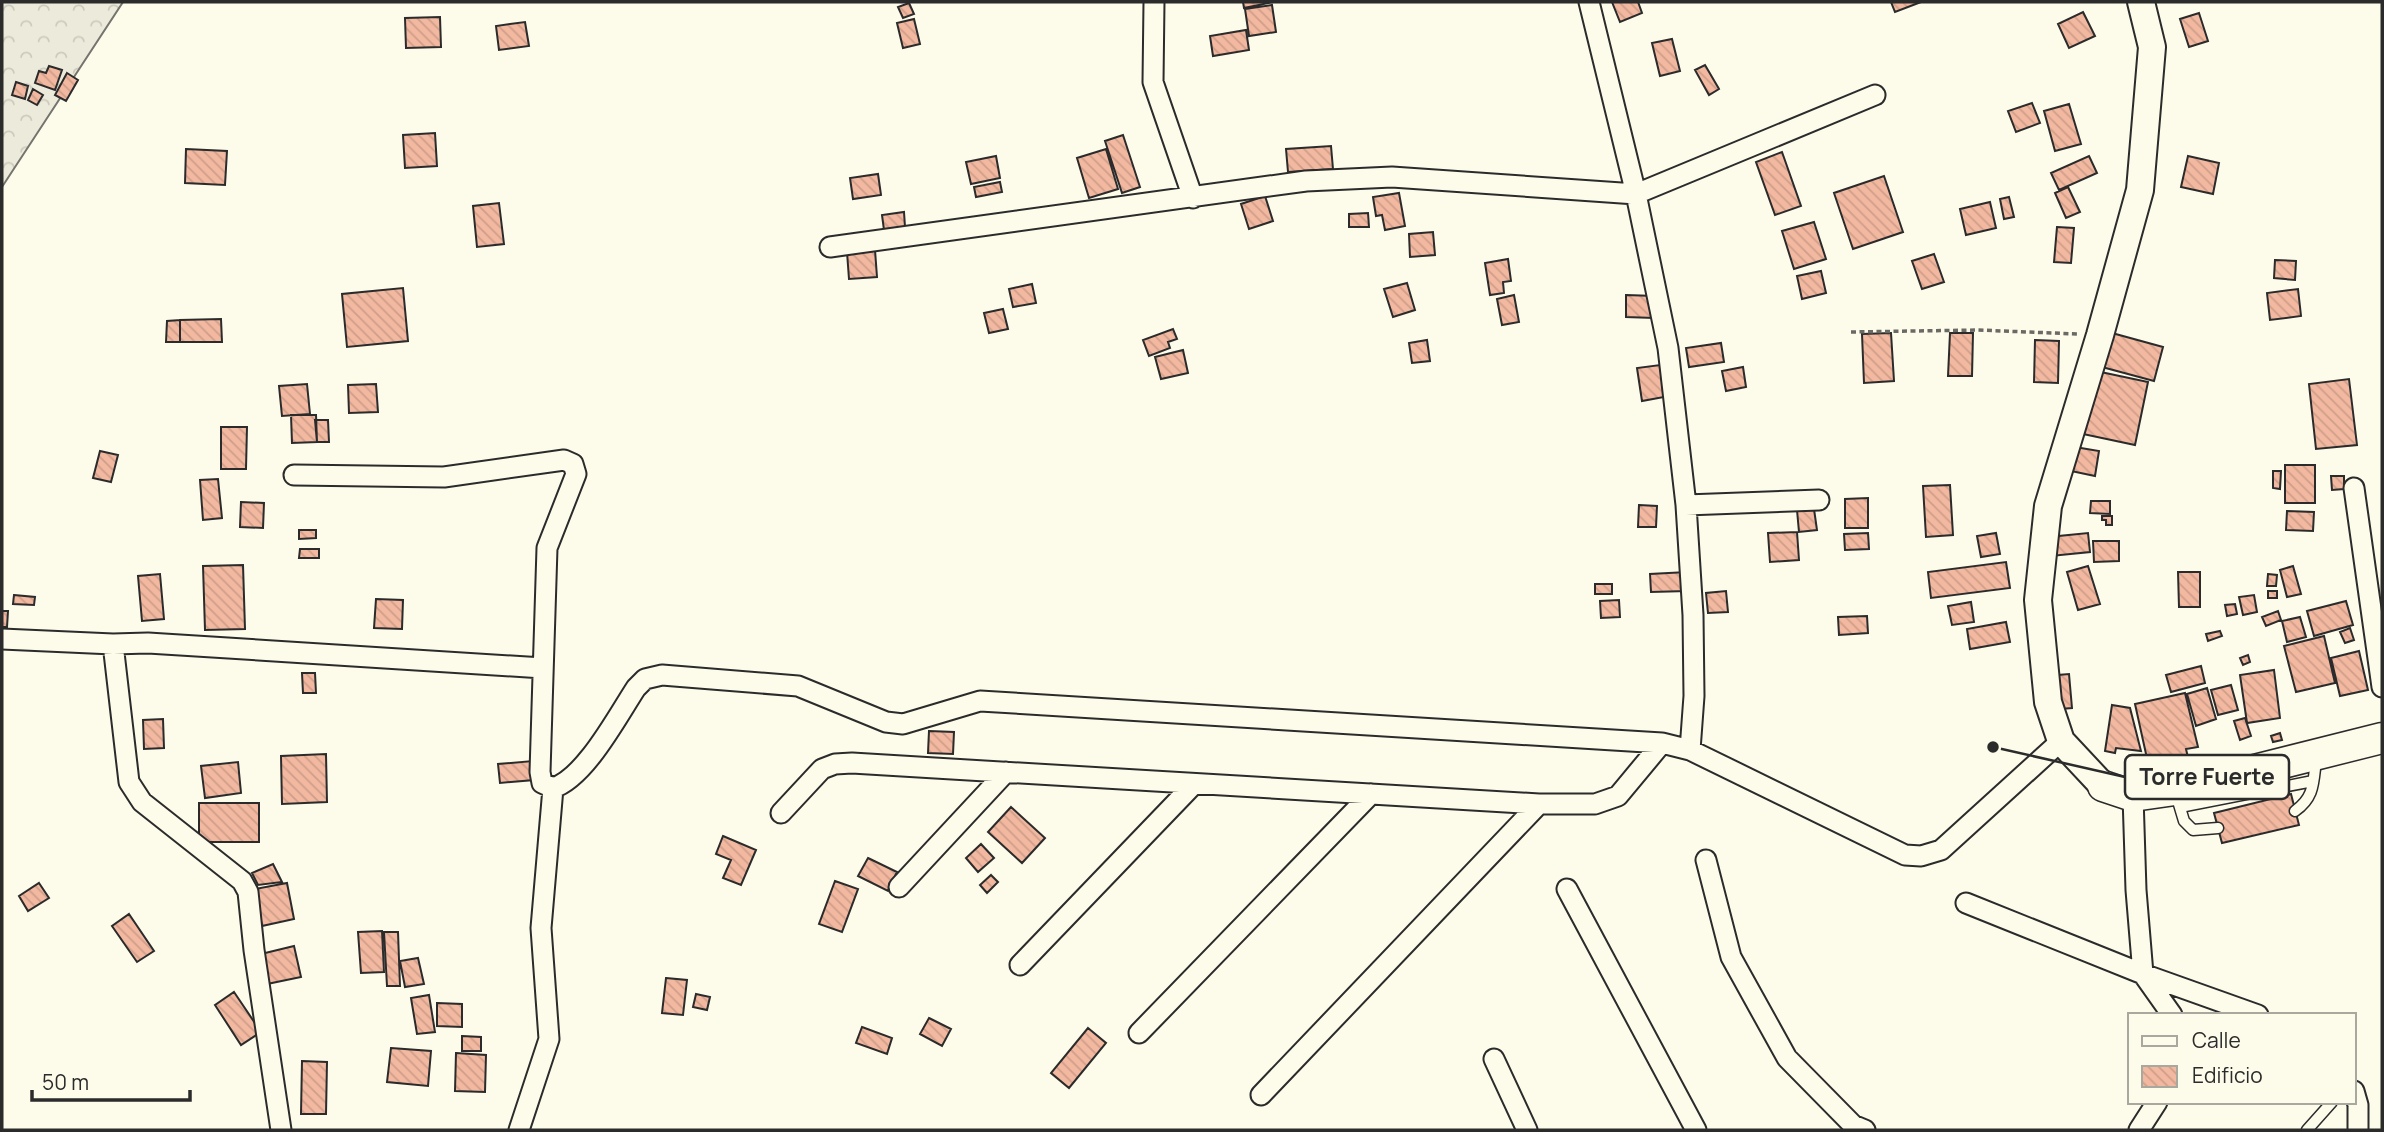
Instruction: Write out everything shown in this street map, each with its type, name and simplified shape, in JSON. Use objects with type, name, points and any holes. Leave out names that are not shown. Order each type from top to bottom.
[{"type":"main road","points":[[2141,2],[2152,47],[2140,190],[2100,335],[2048,506],[2038,600],[2048,702],[2061,741],[2103,786],[2133,796],[2178,799],[2315,768],[2382,738]]},
{"type":"street","points":[[1154,2],[1153,82],[1193,198]]},
{"type":"street","points":[[1589,2],[1636,194],[1668,348],[1686,505],[1693,615],[1694,696],[1690,750]]},
{"type":"street","points":[[830,247],[1306,181],[1392,177],[1636,194],[1875,95]]},
{"type":"street","points":[[294,475],[444,477],[564,460],[573,464],[576,474],[547,548],[540,772],[542,783],[553,788],[563,785],[581,771],[636,688],[645,679],[662,675],[798,686],[886,722],[903,724],[980,701],[1662,743],[1690,750],[1905,855],[1921,856],[1941,850],[2061,741]]},
{"type":"street","points":[[2354,488],[2382,687]]},
{"type":"street","points":[[1686,505],[1819,500]]},
{"type":"street","points":[[2,639],[148,643],[543,668]]},
{"type":"street","points":[[113,644],[129,782],[142,802],[242,881],[248,892],[281,1130]]},
{"type":"street","points":[[781,813],[822,769],[835,764],[1539,804],[1595,804],[1618,796],[1662,743]]},
{"type":"street","points":[[899,887],[1006,772]]},
{"type":"street","points":[[1020,965],[1194,784]]},
{"type":"street","points":[[519,1130],[549,1039],[541,928],[553,788]]},
{"type":"street","points":[[1139,1033],[1371,794]]},
{"type":"street","points":[[2133,796],[2136,890],[2143,974],[2171,1013]]},
{"type":"street","points":[[1261,1095],[1539,804]]},
{"type":"street","points":[[1706,860],[1731,957],[1787,1058],[1853,1125],[1865,1130]]},
{"type":"street","points":[[1567,889],[1696,1130]]},
{"type":"street","points":[[1966,903],[2143,974],[2252,1013]]},
{"type":"street","points":[[1494,1059],[1527,1130]]},
{"type":"street","points":[[2356,1098],[2358,1130]]},
{"type":"street","points":[[2139,1130],[2156,1104]]},
{"type":"lane","points":[[2295,811],[2307,802],[2315,768]]},
{"type":"lane","points":[[2178,799],[2184,821],[2193,830],[2218,828]]},
{"type":"lane","points":[[2307,1130],[2330,1104]]},
{"type":"path","points":[[1851,332],[1978,330],[2100,335]]},
{"type":"green space","points":[[2,2],[123,2],[2,187]]},
{"type":"building","points":[[1243,2],[1273,2],[1244,8]]},
{"type":"building","points":[[1612,2],[1638,2],[1642,13],[1620,22]]},
{"type":"building","points":[[1891,2],[1921,2],[1895,12]]},
{"type":"building","points":[[909,3],[914,14],[903,18],[898,7]]},
{"type":"building","points":[[1272,5],[1276,32],[1249,36],[1245,9]]},
{"type":"building","points":[[2083,12],[2095,36],[2069,48],[2058,24]]},
{"type":"building","points":[[2199,13],[2208,41],[2189,47],[2180,19]]},
{"type":"building","points":[[440,17],[441,47],[406,48],[405,18]]},
{"type":"building","points":[[914,19],[920,44],[903,48],[897,23]]},
{"type":"building","points":[[525,22],[529,46],[499,50],[496,26]]},
{"type":"building","points":[[1246,30],[1249,50],[1213,56],[1210,36]]},
{"type":"building","points":[[1672,39],[1680,71],[1660,76],[1652,43]]},
{"type":"building","points":[[1705,65],[1719,89],[1709,95],[1695,70]]},
{"type":"building","points":[[49,66],[62,70],[55,90],[35,83],[39,71],[46,73]]},
{"type":"building","points":[[67,73],[78,80],[66,101],[55,95]]},
{"type":"building","points":[[16,82],[28,86],[25,99],[12,95]]},
{"type":"building","points":[[33,89],[43,95],[37,105],[28,100]]},
{"type":"building","points":[[2032,103],[2040,123],[2016,132],[2008,111]]},
{"type":"building","points":[[2069,104],[2081,144],[2055,151],[2044,111]]},
{"type":"building","points":[[435,133],[437,166],[405,168],[403,135]]},
{"type":"building","points":[[1123,135],[1140,187],[1122,193],[1105,141]]},
{"type":"building","points":[[1331,146],[1333,169],[1288,172],[1286,149]]},
{"type":"building","points":[[186,149],[227,151],[225,185],[185,183]]},
{"type":"building","points":[[1106,149],[1118,189],[1089,198],[1077,158]]},
{"type":"building","points":[[1782,152],[1801,206],[1775,215],[1756,162]]},
{"type":"building","points":[[996,156],[1000,178],[971,184],[966,162]]},
{"type":"building","points":[[2089,156],[2097,173],[2059,190],[2051,173]]},
{"type":"building","points":[[2188,156],[2219,163],[2213,194],[2181,187]]},
{"type":"building","points":[[878,174],[881,195],[853,199],[850,178]]},
{"type":"building","points":[[1884,176],[1903,232],[1853,249],[1834,193]]},
{"type":"building","points":[[1000,182],[1002,192],[976,197],[974,187]]},
{"type":"building","points":[[2068,187],[2080,212],[2066,218],[2055,193]]},
{"type":"building","points":[[1399,193],[1405,226],[1385,230],[1382,215],[1376,216],[1373,197]]},
{"type":"building","points":[[1265,196],[1273,221],[1249,229],[1241,204]]},
{"type":"building","points":[[2009,197],[2014,217],[2004,219],[2000,199]]},
{"type":"building","points":[[1990,202],[1996,228],[1966,235],[1960,209]]},
{"type":"building","points":[[499,203],[504,244],[477,247],[473,206]]},
{"type":"building","points":[[904,212],[905,227],[884,230],[882,215]]},
{"type":"building","points":[[1368,213],[1369,227],[1349,227],[1349,214]]},
{"type":"building","points":[[1814,222],[1826,259],[1794,269],[1782,231]]},
{"type":"building","points":[[2057,227],[2074,228],[2071,263],[2054,262]]},
{"type":"building","points":[[1433,232],[1435,255],[1410,257],[1409,234]]},
{"type":"building","points":[[875,250],[877,277],[849,279],[847,252]]},
{"type":"building","points":[[1934,254],[1944,282],[1922,289],[1912,261]]},
{"type":"building","points":[[1508,259],[1511,281],[1503,282],[1504,293],[1490,295],[1485,263]]},
{"type":"building","points":[[2275,260],[2296,261],[2295,280],[2274,278]]},
{"type":"building","points":[[1821,271],[1826,293],[1802,299],[1797,276]]},
{"type":"building","points":[[1407,283],[1415,310],[1393,317],[1384,289]]},
{"type":"building","points":[[1032,284],[1036,303],[1013,307],[1009,289]]},
{"type":"building","points":[[403,288],[408,341],[347,347],[342,294]]},
{"type":"building","points":[[2298,289],[2301,316],[2270,320],[2267,293]]},
{"type":"building","points":[[1514,295],[1519,322],[1502,325],[1497,299]]},
{"type":"building","points":[[1626,295],[1655,296],[1654,318],[1626,317]]},
{"type":"building","points":[[1003,309],[1008,329],[989,333],[984,313]]},
{"type":"building","points":[[221,319],[222,342],[180,342],[180,320]]},
{"type":"building","points":[[180,320],[180,342],[166,342],[167,321]]},
{"type":"building","points":[[1173,329],[1177,339],[1168,342],[1170,348],[1149,356],[1143,340]]},
{"type":"building","points":[[1891,333],[1894,381],[1864,383],[1862,334]]},
{"type":"building","points":[[1950,333],[1973,333],[1972,376],[1948,376]]},
{"type":"building","points":[[2112,333],[2163,347],[2154,381],[2102,367]]},
{"type":"building","points":[[1427,340],[1430,361],[1412,363],[1409,343]]},
{"type":"building","points":[[2035,340],[2059,341],[2058,383],[2034,382]]},
{"type":"building","points":[[1721,343],[1724,362],[1689,367],[1686,348]]},
{"type":"building","points":[[1183,350],[1188,373],[1161,379],[1155,357]]},
{"type":"building","points":[[1660,365],[1664,397],[1642,401],[1637,368]]},
{"type":"building","points":[[1743,367],[1746,387],[1726,391],[1722,371]]},
{"type":"building","points":[[2096,371],[2148,382],[2135,445],[2083,434]]},
{"type":"building","points":[[2349,379],[2357,445],[2316,449],[2309,384]]},
{"type":"building","points":[[307,384],[310,414],[282,416],[279,386]]},
{"type":"building","points":[[376,384],[378,412],[349,413],[348,385]]},
{"type":"building","points":[[291,415],[316,415],[317,442],[292,443]]},
{"type":"building","points":[[315,420],[328,420],[329,442],[317,442]]},
{"type":"building","points":[[221,427],[247,427],[246,469],[221,469]]},
{"type":"building","points":[[2075,447],[2099,451],[2095,476],[2071,471]]},
{"type":"building","points":[[100,451],[118,455],[111,482],[93,478]]},
{"type":"building","points":[[2285,465],[2315,465],[2315,503],[2285,503]]},
{"type":"building","points":[[2273,471],[2281,471],[2280,489],[2273,488]]},
{"type":"building","points":[[2331,476],[2344,476],[2344,489],[2332,490]]},
{"type":"building","points":[[218,479],[222,518],[203,520],[200,480]]},
{"type":"building","points":[[1950,485],[1953,535],[1926,537],[1923,486]]},
{"type":"building","points":[[1868,498],[1868,528],[1845,528],[1845,499]]},
{"type":"building","points":[[2091,501],[2110,501],[2110,514],[2090,513]]},
{"type":"building","points":[[241,502],[264,503],[263,528],[240,527]]},
{"type":"building","points":[[1639,505],[1657,506],[1656,527],[1638,527]]},
{"type":"building","points":[[1814,509],[1817,530],[1799,532],[1797,510]]},
{"type":"building","points":[[2287,511],[2314,512],[2313,531],[2286,530]]},
{"type":"building","points":[[2102,516],[2112,516],[2112,525],[2106,525]]},
{"type":"building","points":[[299,530],[316,530],[316,538],[299,539]]},
{"type":"building","points":[[1797,532],[1799,560],[1770,562],[1768,533]]},
{"type":"building","points":[[1868,533],[1869,549],[1845,550],[1844,534]]},
{"type":"building","points":[[1996,533],[2000,554],[1981,557],[1977,536]]},
{"type":"building","points":[[2088,533],[2090,552],[2051,556],[2049,537]]},
{"type":"building","points":[[2093,541],[2119,541],[2119,561],[2094,562]]},
{"type":"building","points":[[300,549],[319,549],[319,558],[299,558]]},
{"type":"building","points":[[2006,562],[2010,588],[1931,598],[1928,572]]},
{"type":"building","points":[[243,565],[245,629],[205,630],[203,566]]},
{"type":"building","points":[[2088,566],[2100,604],[2078,610],[2067,572]]},
{"type":"building","points":[[2293,566],[2301,594],[2287,597],[2280,570]]},
{"type":"building","points":[[1687,572],[1687,591],[1651,592],[1650,574]]},
{"type":"building","points":[[2178,572],[2200,572],[2200,607],[2179,607]]},
{"type":"building","points":[[160,574],[164,619],[142,621],[138,576]]},
{"type":"building","points":[[2268,574],[2277,575],[2276,586],[2267,586]]},
{"type":"building","points":[[1595,584],[1612,584],[1612,594],[1595,594]]},
{"type":"building","points":[[1726,591],[1728,612],[1708,613],[1706,593]]},
{"type":"building","points":[[2268,591],[2277,591],[2277,598],[2268,598]]},
{"type":"building","points":[[14,595],[35,597],[34,605],[13,604]]},
{"type":"building","points":[[2254,595],[2257,612],[2243,615],[2239,597]]},
{"type":"building","points":[[376,599],[403,600],[402,629],[374,628]]},
{"type":"building","points":[[1619,600],[1620,617],[1601,618],[1600,601]]},
{"type":"building","points":[[2346,601],[2353,625],[2314,636],[2307,611]]},
{"type":"building","points":[[1971,602],[1974,622],[1952,625],[1948,606]]},
{"type":"building","points":[[2235,604],[2237,614],[2227,616],[2225,605]]},
{"type":"building","points":[[2,611],[8,611],[7,627],[2,627]]},
{"type":"building","points":[[2278,611],[2281,620],[2266,626],[2262,617]]},
{"type":"building","points":[[1867,616],[1868,633],[1839,635],[1838,617]]},
{"type":"building","points":[[2300,617],[2306,637],[2287,642],[2282,621]]},
{"type":"building","points":[[2006,622],[2010,642],[1970,649],[1967,629]]},
{"type":"building","points":[[2350,628],[2354,640],[2345,643],[2340,632]]},
{"type":"building","points":[[2220,631],[2222,636],[2208,641],[2206,634]]},
{"type":"building","points":[[2324,636],[2335,683],[2296,692],[2284,646]]},
{"type":"building","points":[[2359,651],[2368,690],[2340,696],[2331,658]]},
{"type":"building","points":[[2248,655],[2250,662],[2243,665],[2240,658]]},
{"type":"building","points":[[2201,666],[2205,683],[2171,692],[2166,675]]},
{"type":"building","points":[[2274,670],[2280,718],[2247,723],[2240,675]]},
{"type":"building","points":[[302,673],[315,673],[316,693],[303,693]]},
{"type":"building","points":[[2069,674],[2072,708],[2060,709],[2058,675]]},
{"type":"building","points":[[2231,685],[2238,710],[2218,715],[2211,690]]},
{"type":"building","points":[[2207,688],[2216,719],[2196,726],[2187,694]]},
{"type":"building","points":[[2185,693],[2198,747],[2186,749],[2190,766],[2165,772],[2163,759],[2148,763],[2135,704]]},
{"type":"building","points":[[2112,705],[2130,708],[2141,751],[2116,748],[2115,753],[2105,751]]},
{"type":"building","points":[[2245,718],[2251,736],[2240,740],[2234,721]]},
{"type":"building","points":[[163,719],[164,748],[144,749],[143,720]]},
{"type":"building","points":[[929,731],[954,732],[953,754],[928,753]]},
{"type":"building","points":[[2280,733],[2282,740],[2273,742],[2271,736]]},
{"type":"building","points":[[326,754],[327,802],[282,804],[281,756]]},
{"type":"building","points":[[533,761],[534,780],[500,783],[498,764]]},
{"type":"building","points":[[238,762],[241,793],[205,798],[201,766]]},
{"type":"building","points":[[2291,794],[2299,825],[2222,843],[2214,813]]},
{"type":"building","points":[[199,803],[259,803],[259,842],[199,842]]},
{"type":"building","points":[[1011,807],[1045,838],[1022,863],[988,832]]},
{"type":"building","points":[[723,836],[756,850],[741,885],[723,878],[731,860],[716,854]]},
{"type":"building","points":[[981,844],[994,858],[978,872],[966,858]]},
{"type":"building","points":[[868,858],[897,872],[888,891],[858,876]]},
{"type":"building","points":[[273,864],[282,882],[258,885],[252,873]]},
{"type":"building","points":[[991,875],[998,882],[987,893],[980,885]]},
{"type":"building","points":[[835,881],[858,889],[842,932],[819,924]]},
{"type":"building","points":[[39,883],[49,898],[28,911],[19,896]]},
{"type":"building","points":[[287,883],[294,919],[262,926],[255,889]]},
{"type":"building","points":[[129,914],[154,951],[137,962],[112,926]]},
{"type":"building","points":[[382,931],[384,972],[361,973],[358,932]]},
{"type":"building","points":[[384,932],[398,932],[400,986],[387,986]]},
{"type":"building","points":[[294,946],[301,977],[267,984],[261,954]]},
{"type":"building","points":[[418,958],[424,984],[405,987],[400,961]]},
{"type":"building","points":[[666,978],[687,980],[683,1015],[662,1013]]},
{"type":"building","points":[[234,992],[261,1032],[241,1045],[215,1005]]},
{"type":"building","points":[[696,994],[710,997],[707,1010],[693,1007]]},
{"type":"building","points":[[429,995],[435,1032],[417,1034],[411,998]]},
{"type":"building","points":[[437,1003],[462,1004],[462,1027],[437,1026]]},
{"type":"building","points":[[929,1018],[951,1029],[942,1046],[920,1034]]},
{"type":"building","points":[[862,1027],[892,1038],[887,1054],[856,1043]]},
{"type":"building","points":[[1088,1028],[1106,1043],[1069,1088],[1051,1073]]},
{"type":"building","points":[[462,1036],[481,1037],[481,1051],[462,1051]]},
{"type":"building","points":[[391,1048],[431,1051],[428,1086],[387,1082]]},
{"type":"building","points":[[456,1053],[486,1055],[485,1092],[455,1091]]},
{"type":"building","points":[[302,1061],[327,1062],[326,1114],[301,1114]]},
{"type":"place","name":"Torre Fuerte","points":[[1993,747]]}]
